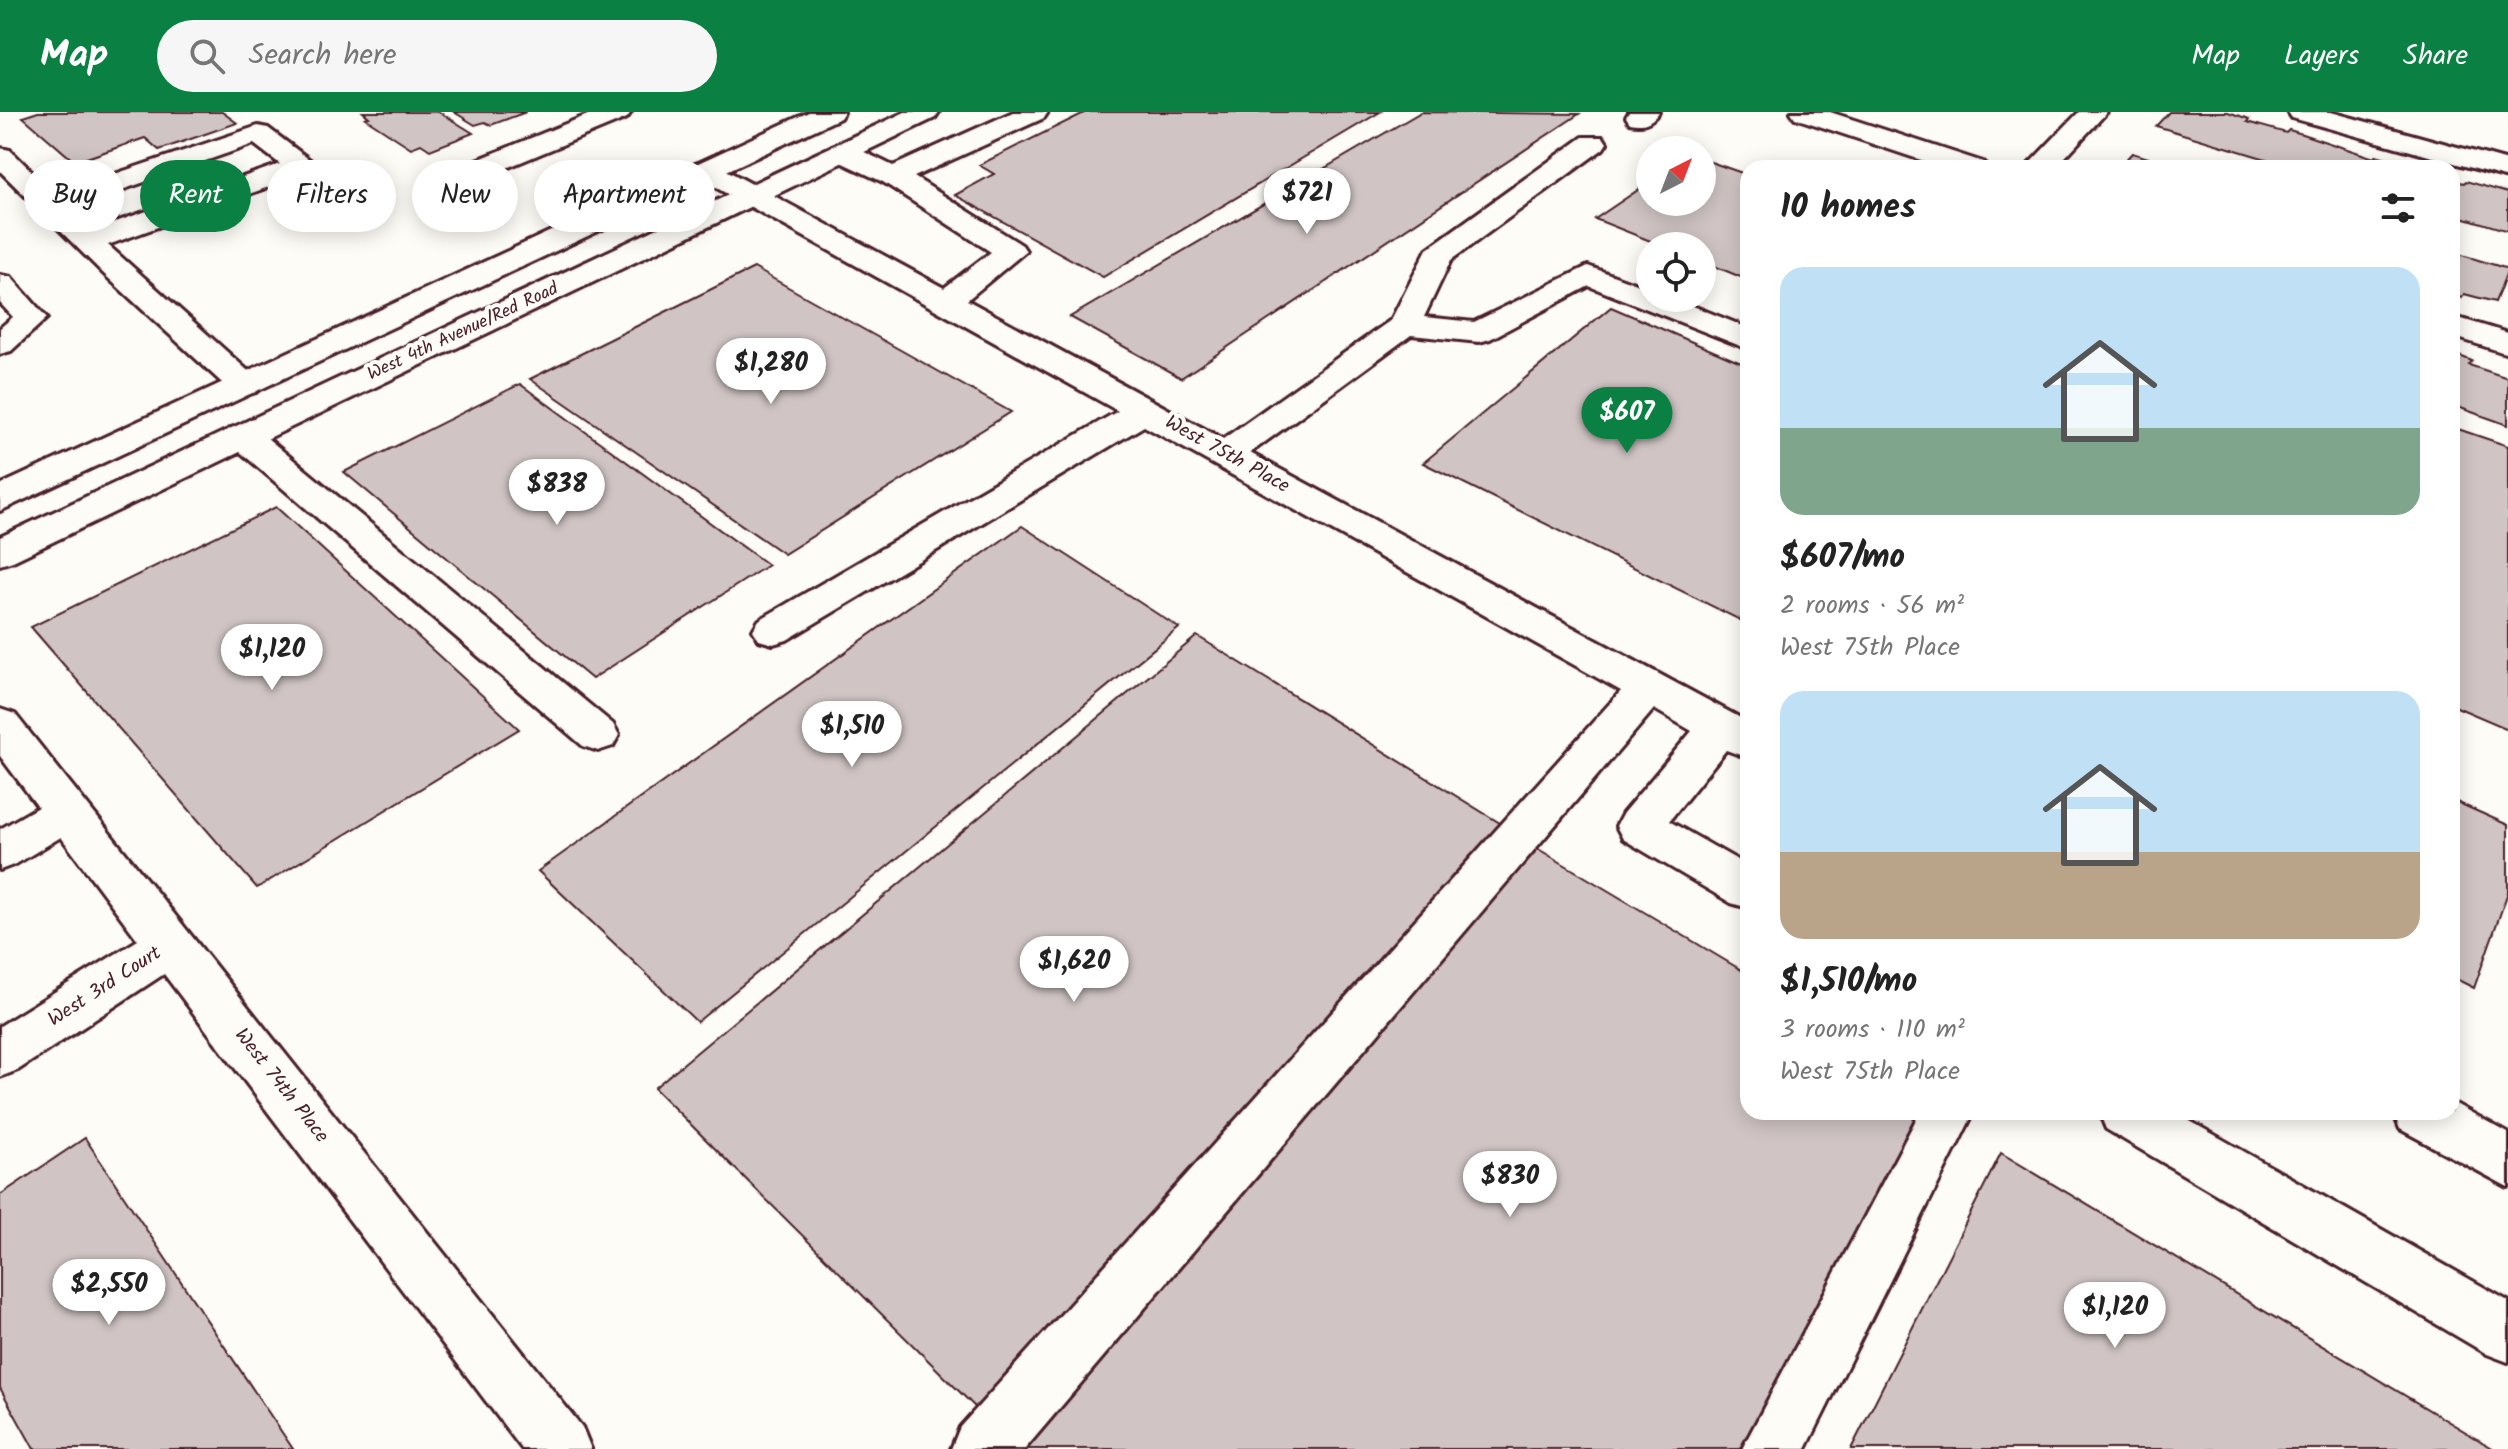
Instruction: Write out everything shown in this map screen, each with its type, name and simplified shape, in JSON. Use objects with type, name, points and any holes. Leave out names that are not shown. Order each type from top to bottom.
[{"type":"street","points":[[501,160],[618,112]]},
{"type":"street","points":[[715,165],[831,112]]},
{"type":"street","name":"West 4th Avenue/Red Road","points":[[0,552],[926,112]]},
{"type":"street","points":[[893,176],[1035,112]]},
{"type":"street","points":[[1804,112],[1949,160]]},
{"type":"street","points":[[2047,160],[2094,112]]},
{"type":"street","points":[[2301,112],[2508,170]]},
{"type":"street","points":[[124,180],[258,134],[300,166],[124,229]]},
{"type":"street","points":[[1225,454],[1404,325],[1438,255],[1593,143]]},
{"type":"street","points":[[842,152],[893,176],[1011,251],[946,301]]},
{"type":"street","points":[[0,156],[24,180]]},
{"type":"street","name":"West 75th Place","points":[[715,175],[1734,734]]},
{"type":"street","points":[[78,232],[244,385]]},
{"type":"street","points":[[88,242],[116,232]]},
{"type":"street","points":[[0,499],[572,232]]},
{"type":"street","points":[[1404,325],[1479,332],[1588,275],[1740,336]]},
{"type":"street","points":[[0,284],[31,318],[0,344]]},
{"type":"street","points":[[2460,329],[2508,344]]},
{"type":"street","points":[[0,524],[174,429],[244,385]]},
{"type":"street","points":[[773,630],[1145,410]]},
{"type":"street","points":[[243,436],[598,735]]},
{"type":"street","points":[[982,1449],[1026,1403],[1648,688]]},
{"type":"street","name":"West 74th Place","points":[[0,725],[560,1449]]},
{"type":"street","points":[[1734,734],[1639,826],[1740,884]]},
{"type":"street","points":[[0,851],[67,812]]},
{"type":"street","name":"West 3rd Court","points":[[0,1054],[170,945]]},
{"type":"street","points":[[1773,1449],[1944,1120]]},
{"type":"street","points":[[2139,1120],[2508,1333]]},
{"type":"street","points":[[2434,1120],[2508,1161]]},
{"type":"building","points":[[38,112],[222,112],[237,123],[159,150],[145,138],[73,160],[23,117]]},
{"type":"building","points":[[363,112],[439,112],[473,133],[430,150],[421,144],[411,148],[365,118],[369,117]]},
{"type":"building","points":[[454,112],[526,112],[491,125],[485,122],[475,125]]},
{"type":"building","points":[[1086,112],[1380,112],[1103,277],[955,195],[994,174],[979,165]]},
{"type":"building","points":[[1421,112],[1579,114],[1181,378],[1070,317]]},
{"type":"building","points":[[2169,112],[2228,112],[2249,119],[2247,122],[2286,133],[2289,130],[2374,158],[2376,155],[2393,160],[2269,160],[2156,126]]},
{"type":"building","points":[[2132,153],[2155,160],[2125,160]]},
{"type":"building","points":[[1716,164],[1740,172],[1740,277],[1716,267],[1716,232],[1636,232],[1636,235],[1595,219],[1636,191],[1636,216],[1716,216]]},
{"type":"building","points":[[2460,182],[2508,193],[2508,231],[2460,216]]},
{"type":"building","points":[[2460,254],[2508,269],[2495,302],[2464,294],[2462,298]]},
{"type":"building","points":[[754,268],[1011,412],[784,554],[530,379]]},
{"type":"building","points":[[1611,307],[1740,363],[1740,620],[1423,463]]},
{"type":"building","points":[[2460,356],[2472,361],[2469,365],[2508,378],[2508,425],[2460,408]]},
{"type":"building","points":[[520,384],[768,565],[592,679],[344,472]]},
{"type":"building","points":[[2460,430],[2508,446],[2508,729],[2460,708]]},
{"type":"building","points":[[276,507],[519,729],[257,888],[31,627]]},
{"type":"building","points":[[1022,526],[1179,628],[697,1022],[538,871]]},
{"type":"building","points":[[1197,636],[1503,825],[978,1410],[654,1088]]},
{"type":"building","points":[[2460,804],[2508,825],[2508,892],[2474,988],[2460,981]]},
{"type":"building","points":[[1535,847],[1740,969],[1740,1120],[1922,1120],[1744,1449],[1015,1449]]},
{"type":"building","points":[[85,1138],[293,1449],[34,1449],[0,1388],[0,1195]]},
{"type":"building","points":[[2001,1153],[2494,1449],[1851,1449]]}]
